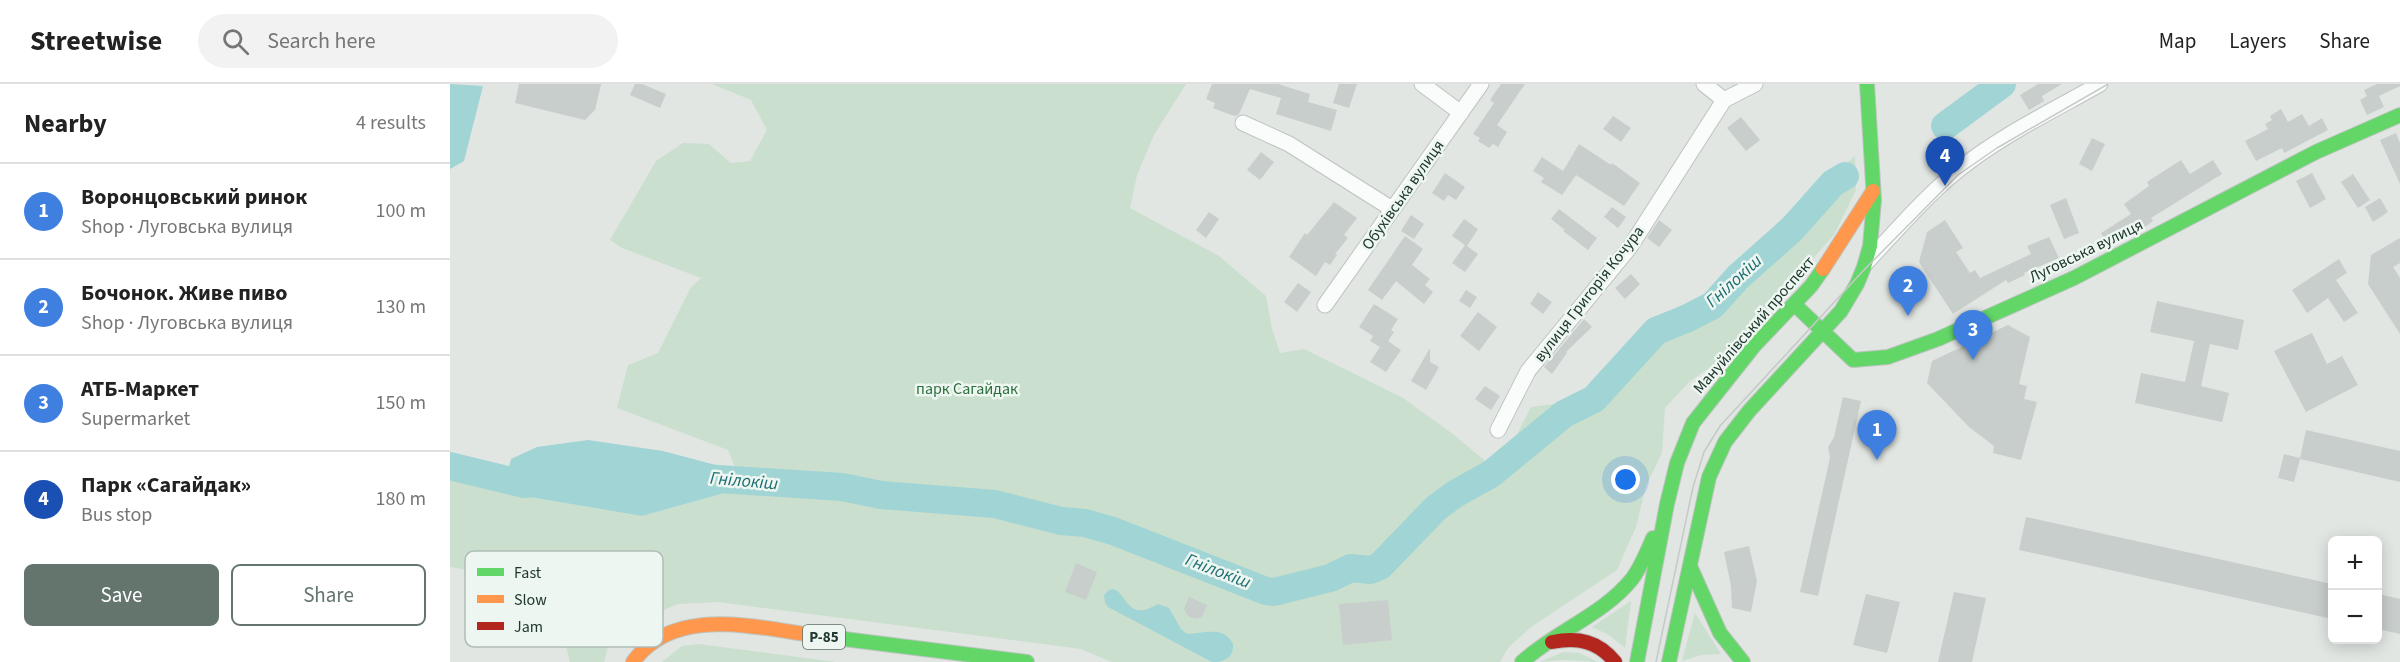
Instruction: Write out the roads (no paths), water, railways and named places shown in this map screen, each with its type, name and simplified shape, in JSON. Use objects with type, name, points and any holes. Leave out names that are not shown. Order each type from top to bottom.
[{"type":"main road","points":[[1669,662],[1709,477],[1725,442],[1749,411],[1823,332],[1852,292],[1865,265],[1873,228],[1867,84]]},
{"type":"main road","name":"Луговська вулиця","points":[[1794,304],[1853,360],[1874,361],[1905,353],[2076,278],[2301,159],[2356,132],[2400,115]]},
{"type":"main road","name":"Мануйлівський проспект","points":[[1637,662],[1667,504],[1677,463],[1693,423],[1754,346],[1794,304],[1828,263],[1873,191]]},
{"type":"main road","points":[[1522,662],[1539,646],[1614,597],[1632,579],[1645,556],[1667,504]]},
{"type":"main road","points":[[1690,566],[1720,633],[1743,662]]},
{"type":"main road","name":"Р-85","points":[[663,636],[683,628],[712,623],[1027,662]]},
{"type":"main road","points":[[1539,646],[1568,639],[1582,639],[1597,645],[1615,662]]},
{"type":"main road","name":"Р-85","points":[[633,662],[638,653],[646,647]]},
{"type":"street","points":[[1422,84],[1461,113]]},
{"type":"street","name":"Обухівська вулиця","points":[[1325,305],[1481,84]]},
{"type":"street","points":[[1704,84],[1724,100],[1755,84]]},
{"type":"street","points":[[1865,265],[1959,169],[1995,145],[2100,84]]},
{"type":"street","name":"вулиця Григорія Кочура","points":[[1498,430],[1528,371],[1630,247],[1724,100]]},
{"type":"street","points":[[1243,123],[1288,144],[1392,209]]},
{"type":"water","points":[[450,84],[483,86],[464,161],[450,169]]},
{"type":"water","points":[[588,440],[663,451],[727,468],[742,481],[721,494],[642,516],[524,496],[503,489],[511,459],[537,447]]},
{"type":"water","points":[[1113,589],[1121,594],[1133,609],[1146,610],[1158,604],[1169,608],[1181,629],[1187,634],[1219,632],[1224,634],[1233,644],[1232,653],[1224,660],[1212,662],[1108,607],[1104,595]]},
{"type":"waterway","name":"Гнілокіш","points":[[1945,126],[2002,84]]},
{"type":"waterway","name":"Гнілокіш","points":[[704,478],[842,487],[881,495],[995,504],[1061,521],[1085,523],[1113,531],[1266,591],[1274,592],[1330,578],[1351,568],[1370,570],[1380,566],[1436,508],[1455,494],[1491,474],[1564,414],[1594,399],[1656,331],[1713,305],[1738,277],[1792,229],[1833,183],[1845,176]]},
{"type":"waterway","name":"Гнілокіш","points":[[450,466],[524,484],[542,482]]},
{"type":"tram line","points":[[1656,662],[1693,487],[1704,452],[1720,426],[1862,272],[1958,175],[1997,148],[2108,84]]},
{"type":"place","name":"Парк «Сагайдак»","points":[[1945,186]]},
{"type":"place","name":"Бочонок. Живе пиво","points":[[1908,316]]},
{"type":"place","name":"АТБ-Маркет","points":[[1973,360]]},
{"type":"place","name":"Воронцовський ринок","points":[[1877,460]]},
{"type":"park label","name":"парк Сагайдак","points":[[967,389]]}]
